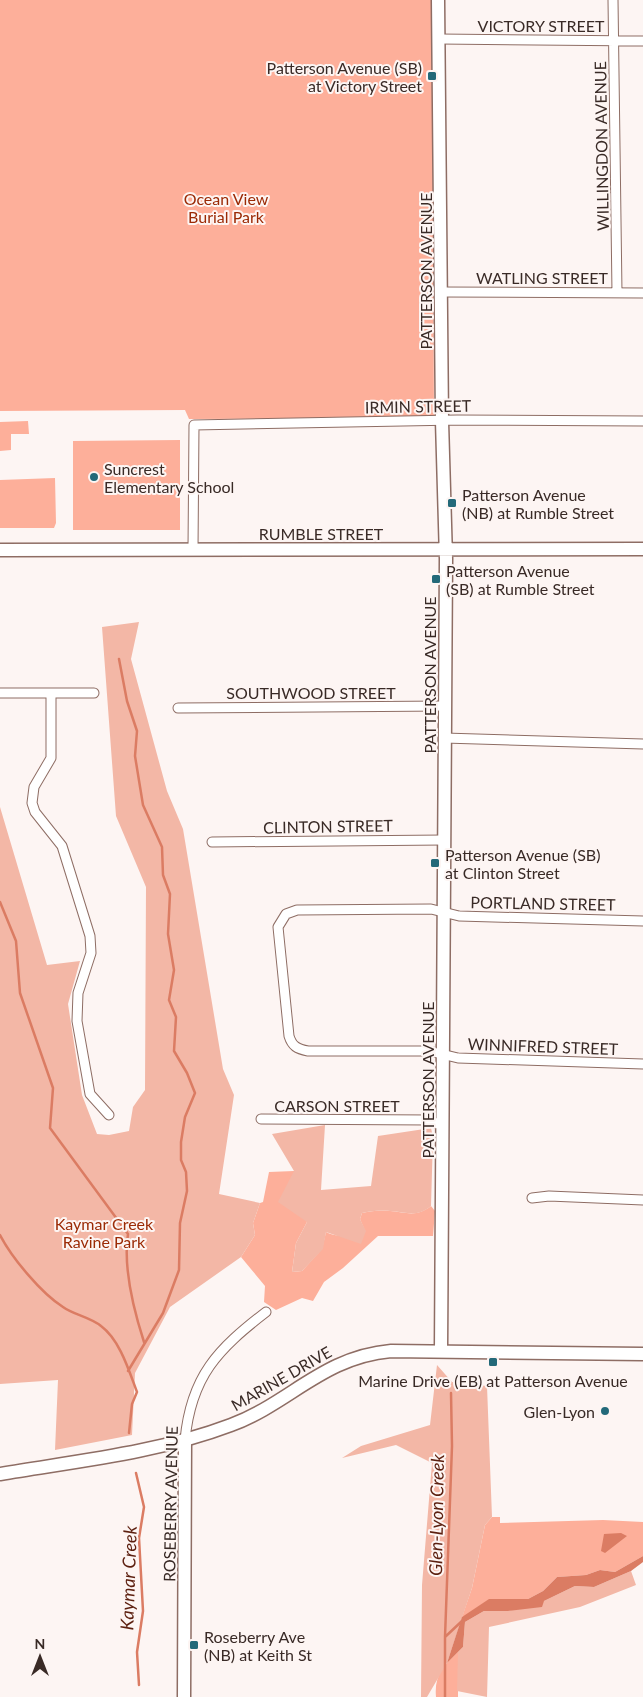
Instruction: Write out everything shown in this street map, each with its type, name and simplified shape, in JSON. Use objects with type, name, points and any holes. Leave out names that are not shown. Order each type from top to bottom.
[{"type":"street","name":"PATTERSON AVENUE","points":[[438,0],[442,421],[446,548],[441,1351]]},
{"type":"street","name":"WILLINGDON AVENUE","points":[[613,0],[617,293]]},
{"type":"street","name":"VICTORY STREET","points":[[439,39],[643,40]]},
{"type":"street","name":"WATLING STREET","points":[[441,292],[643,293]]},
{"type":"street","name":"IRMIN STREET","points":[[193,550],[194,425],[442,421],[643,421]]},
{"type":"street","name":"RUMBLE STREET","points":[[0,550],[643,549]]},
{"type":"street","points":[[0,692],[94,693]]},
{"type":"street","points":[[51,693],[51,758],[34,787],[32,803],[35,812],[62,846],[90,936],[90,953],[78,993],[78,1021],[90,1094],[109,1115]]},
{"type":"street","name":"SOUTHWOOD STREET","points":[[178,708],[444,706]]},
{"type":"street","points":[[444,738],[643,744]]},
{"type":"street","name":"CLINTON STREET","points":[[212,842],[444,840]]},
{"type":"street","name":"PORTLAND STREET","points":[[443,1055],[429,1051],[308,1051],[295,1047],[289,1036],[278,927],[286,914],[297,910],[431,909],[459,916],[643,920]]},
{"type":"street","name":"WINNIFRED STREET","points":[[443,1055],[458,1058],[643,1064]]},
{"type":"street","name":"CARSON STREET","points":[[261,1119],[430,1120],[442,1126]]},
{"type":"street","points":[[532,1198],[549,1196],[643,1200]]},
{"type":"street","name":"ROSEBERRY AVENUE","points":[[184,1697],[185,1440],[193,1396],[207,1366],[232,1339],[266,1312]]},
{"type":"street","name":"MARINE DRIVE","points":[[0,1474],[119,1454],[185,1440],[218,1430],[257,1413],[317,1375],[348,1359],[391,1350],[643,1354]]},
{"type":"green space","name":"Ocean View Burial Park","points":[[0,0],[432,0],[434,415],[425,418],[189,419],[185,410],[0,411]]},
{"type":"green space","points":[[28,421],[29,434],[11,434],[11,450],[0,451],[0,422]]},
{"type":"green space","points":[[180,440],[180,530],[73,530],[73,441]]},
{"type":"green space","points":[[55,478],[56,523],[54,528],[0,528],[0,480]]},
{"type":"green space","name":"Kaymar Creek Ravine Park","points":[[139,622],[131,659],[167,791],[183,829],[223,1069],[234,1095],[219,1194],[260,1203],[253,1223],[255,1235],[241,1257],[170,1307],[135,1373],[132,1435],[55,1450],[58,1380],[0,1384],[0,807],[47,965],[80,961],[68,1004],[82,1095],[97,1134],[109,1135],[129,1131],[133,1107],[145,1090],[146,887],[116,816],[102,627]]},
{"type":"green space","points":[[325,1125],[321,1190],[371,1186],[378,1136],[431,1128],[433,1137],[431,1206],[426,1210],[416,1213],[372,1211],[362,1213],[360,1219],[366,1231],[361,1244],[326,1232],[323,1249],[302,1271],[292,1272],[296,1243],[307,1222],[278,1202],[294,1171],[272,1134]]},
{"type":"green space","points":[[294,1171],[307,1222],[296,1243],[292,1272],[302,1271],[322,1249],[326,1232],[340,1235],[365,1231],[360,1219],[362,1213],[383,1211],[416,1213],[426,1210],[431,1206],[435,1211],[433,1236],[378,1236],[343,1268],[324,1282],[313,1301],[302,1298],[276,1310],[264,1302],[265,1286],[241,1257],[255,1235],[253,1223],[260,1203],[263,1202],[269,1172]]},
{"type":"green space","points":[[437,1365],[452,1382],[487,1386],[492,1517],[485,1525],[472,1588],[447,1663],[427,1697],[421,1697],[422,1585],[432,1463],[396,1445],[342,1458],[361,1446],[430,1425]]},
{"type":"green space","points":[[492,1517],[500,1517],[500,1523],[603,1520],[643,1522],[643,1556],[615,1572],[600,1570],[586,1575],[557,1577],[543,1591],[528,1599],[515,1599],[462,1617],[472,1588],[485,1525]]},
{"type":"green space","points":[[631,1571],[636,1585],[580,1607],[489,1627],[487,1697],[457,1691],[458,1652],[463,1647],[465,1622],[484,1611],[508,1611],[544,1601],[575,1586],[594,1587]]},
{"type":"green space","points":[[458,1652],[458,1697],[436,1697],[438,1677],[448,1662]]},
{"type":"shaded area","points":[[621,1533],[627,1536],[605,1553],[601,1551],[604,1534]]},
{"type":"shaded area","points":[[643,1556],[643,1562],[631,1571],[594,1587],[575,1586],[544,1601],[542,1607],[508,1611],[484,1611],[465,1622],[463,1647],[447,1663],[462,1617],[489,1599],[528,1599],[543,1591],[557,1577],[586,1575],[600,1570],[615,1572]]},
{"type":"waterway","points":[[119,659],[127,701],[137,731],[135,756],[143,805],[162,847],[163,875],[170,894],[168,934],[174,970],[169,1000],[176,1017],[174,1051],[187,1073],[195,1093],[185,1117],[181,1142],[181,1160],[186,1172],[187,1191],[180,1223],[179,1270],[163,1313],[128,1371]]},
{"type":"waterway","points":[[0,902],[16,941],[20,993],[53,1088],[50,1128],[128,1234],[128,1274],[133,1303],[144,1342]]},
{"type":"waterway","name":"Kaymar Creek","points":[[0,1235],[19,1264],[54,1301],[67,1310],[97,1323],[114,1339],[137,1392],[132,1404],[129,1433]]},
{"type":"waterway","name":"Glen-Lyon Creek","points":[[445,1637],[452,1446],[451,1393]]},
{"type":"waterway","name":"Kaymar Creek","points":[[136,1473],[144,1507],[139,1538],[143,1611],[137,1652],[139,1685]]},
{"type":"waterway","name":"Glen-Lyon Creek","points":[[445,1697],[445,1637],[462,1621]]},
{"type":"place","name":"Patterson Avenue (SB) at Victory Street","points":[[432,76]]},
{"type":"place","name":"Suncrest Elementary School","points":[[94,477]]},
{"type":"place","name":"Patterson Avenue (NB) at Rumble Street","points":[[452,503]]},
{"type":"place","name":"Patterson Avenue (SB) at Rumble Street","points":[[436,579]]},
{"type":"place","name":"Patterson Avenue (SB) at Clinton Street","points":[[435,863]]},
{"type":"place","name":"Marine Drive (EB) at Patterson Avenue","points":[[493,1362]]},
{"type":"place","name":"Glen-Lyon","points":[[605,1411]]},
{"type":"place","name":"Roseberry Ave (NB) at Keith St","points":[[194,1645]]}]
